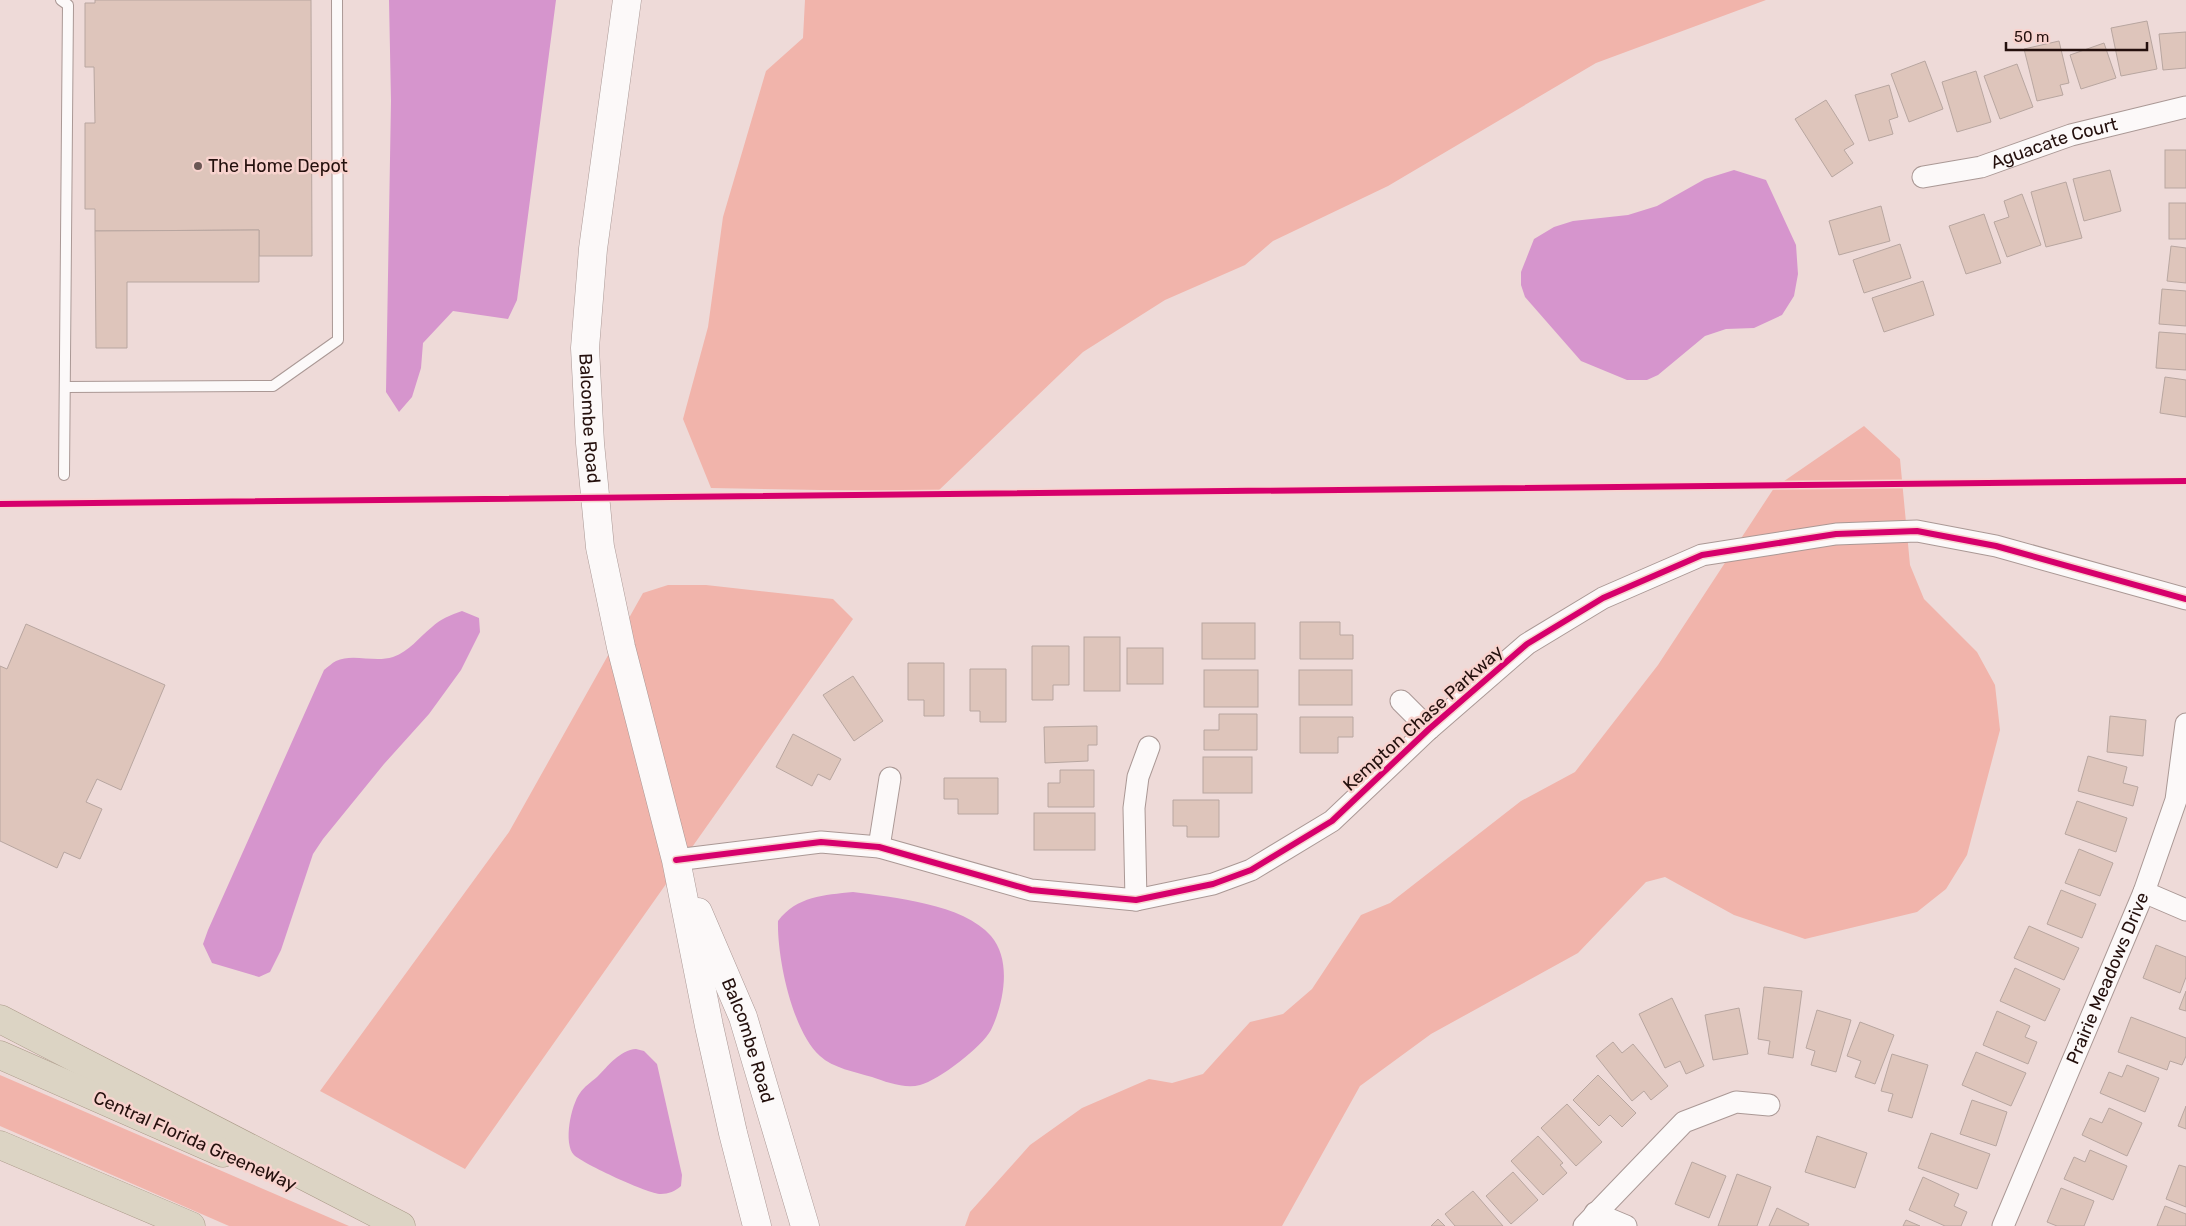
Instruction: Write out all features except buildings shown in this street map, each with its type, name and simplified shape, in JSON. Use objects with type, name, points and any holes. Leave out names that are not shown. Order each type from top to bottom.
[{"type":"highway","points":[[0,1019],[401,1226]]},
{"type":"highway","name":"Central Florida GreeneWay","points":[[0,1056],[390,1226]]},
{"type":"highway","points":[[0,1145],[191,1226]]},
{"type":"street","name":"Balcombe Road","points":[[627,0],[593,248],[585,348],[590,443],[600,547],[621,647],[676,860],[711,1036],[757,1226]]},
{"type":"street","name":"Aguacate Court","points":[[1923,177],[1981,167],[2071,136],[2186,107]]},
{"type":"street","name":"Kempton Chase Parkway","points":[[676,860],[822,842],[879,847],[1031,890],[1136,900],[1213,884],[1251,870],[1332,821],[1429,729],[1527,644],[1603,598],[1702,555],[1836,534],[1917,531],[1996,546],[2186,599]]},
{"type":"street","points":[[1401,701],[1429,729]]},
{"type":"street","name":"Prairie Meadows Drive","points":[[2003,1226],[2144,892],[2176,800],[2186,724]]},
{"type":"street","points":[[1136,900],[1134,808],[1138,777],[1149,747]]},
{"type":"street","points":[[879,847],[890,778]]},
{"type":"street","name":"Balcombe Road","points":[[676,860],[743,1017],[805,1226]]},
{"type":"street","points":[[2144,892],[2186,910]]},
{"type":"street","points":[[1589,1220],[1684,1122],[1736,1102],[1769,1105]]},
{"type":"street","points":[[1589,1220],[1626,1226]]},
{"type":"lane","points":[[61,0],[68,4],[64,475]]},
{"type":"lane","points":[[65,387],[273,386],[338,340],[337,0]]},
{"type":"shaded area","points":[[389,0],[556,0],[517,300],[508,319],[453,311],[423,343],[421,368],[412,397],[399,412],[386,392],[391,101]]},
{"type":"shaded area","points":[[805,0],[1766,0],[1596,63],[1388,186],[1273,241],[1245,265],[1165,300],[1083,352],[937,492],[711,488],[683,419],[708,327],[723,217],[766,71],[803,38]]},
{"type":"shaded area","points":[[1734,170],[1766,180],[1796,245],[1798,274],[1794,296],[1782,315],[1754,328],[1726,329],[1705,336],[1658,375],[1647,380],[1627,380],[1581,361],[1525,297],[1521,285],[1521,272],[1534,239],[1554,227],[1573,221],[1628,215],[1657,206],[1705,179]]},
{"type":"shaded area","points":[[1864,426],[1900,459],[1910,565],[1924,599],[1977,652],[1995,685],[2000,730],[1967,855],[1946,889],[1917,912],[1805,939],[1734,915],[1665,877],[1646,882],[1578,953],[1431,1034],[1360,1086],[1282,1226],[965,1226],[970,1212],[1030,1145],[1082,1108],[1149,1079],[1172,1083],[1203,1074],[1250,1022],[1283,1014],[1312,989],[1361,915],[1390,903],[1521,801],[1575,772],[1658,665],[1774,488]]},
{"type":"shaded area","points":[[668,585],[706,585],[833,599],[853,619],[465,1169],[320,1091],[509,832],[643,593]]},
{"type":"shaded area","points":[[462,611],[479,618],[480,632],[461,670],[429,714],[384,764],[313,854],[281,950],[270,972],[259,977],[212,963],[203,944],[208,930],[324,670],[334,662],[343,659],[386,659],[393,657],[409,648],[439,622]]},
{"type":"shaded area","points":[[853,892],[927,904],[964,916],[979,925],[991,936],[998,946],[1002,957],[1004,982],[996,1019],[991,1030],[970,1054],[938,1077],[920,1085],[896,1084],[831,1064],[820,1056],[810,1044],[794,1012],[783,973],[778,921],[794,906],[812,898]]},
{"type":"shaded area","points":[[636,1049],[644,1051],[657,1064],[682,1175],[681,1186],[674,1191],[661,1194],[616,1178],[590,1165],[574,1155],[569,1142],[571,1115],[580,1093],[615,1059],[625,1052]]},
{"type":"shaded area","points":[[0,1075],[349,1226],[229,1226],[0,1126]]},
{"type":"cycle path","points":[[0,504],[2186,481]]},
{"type":"cycle path","points":[[676,860],[821,842],[879,847],[1031,890],[1136,900],[1213,884],[1251,870],[1332,821],[1429,729],[1527,644],[1603,598],[1702,555],[1836,534],[1917,531],[1996,546],[2186,599]]},
{"type":"place","name":"The Home Depot","points":[[198,166]]}]
